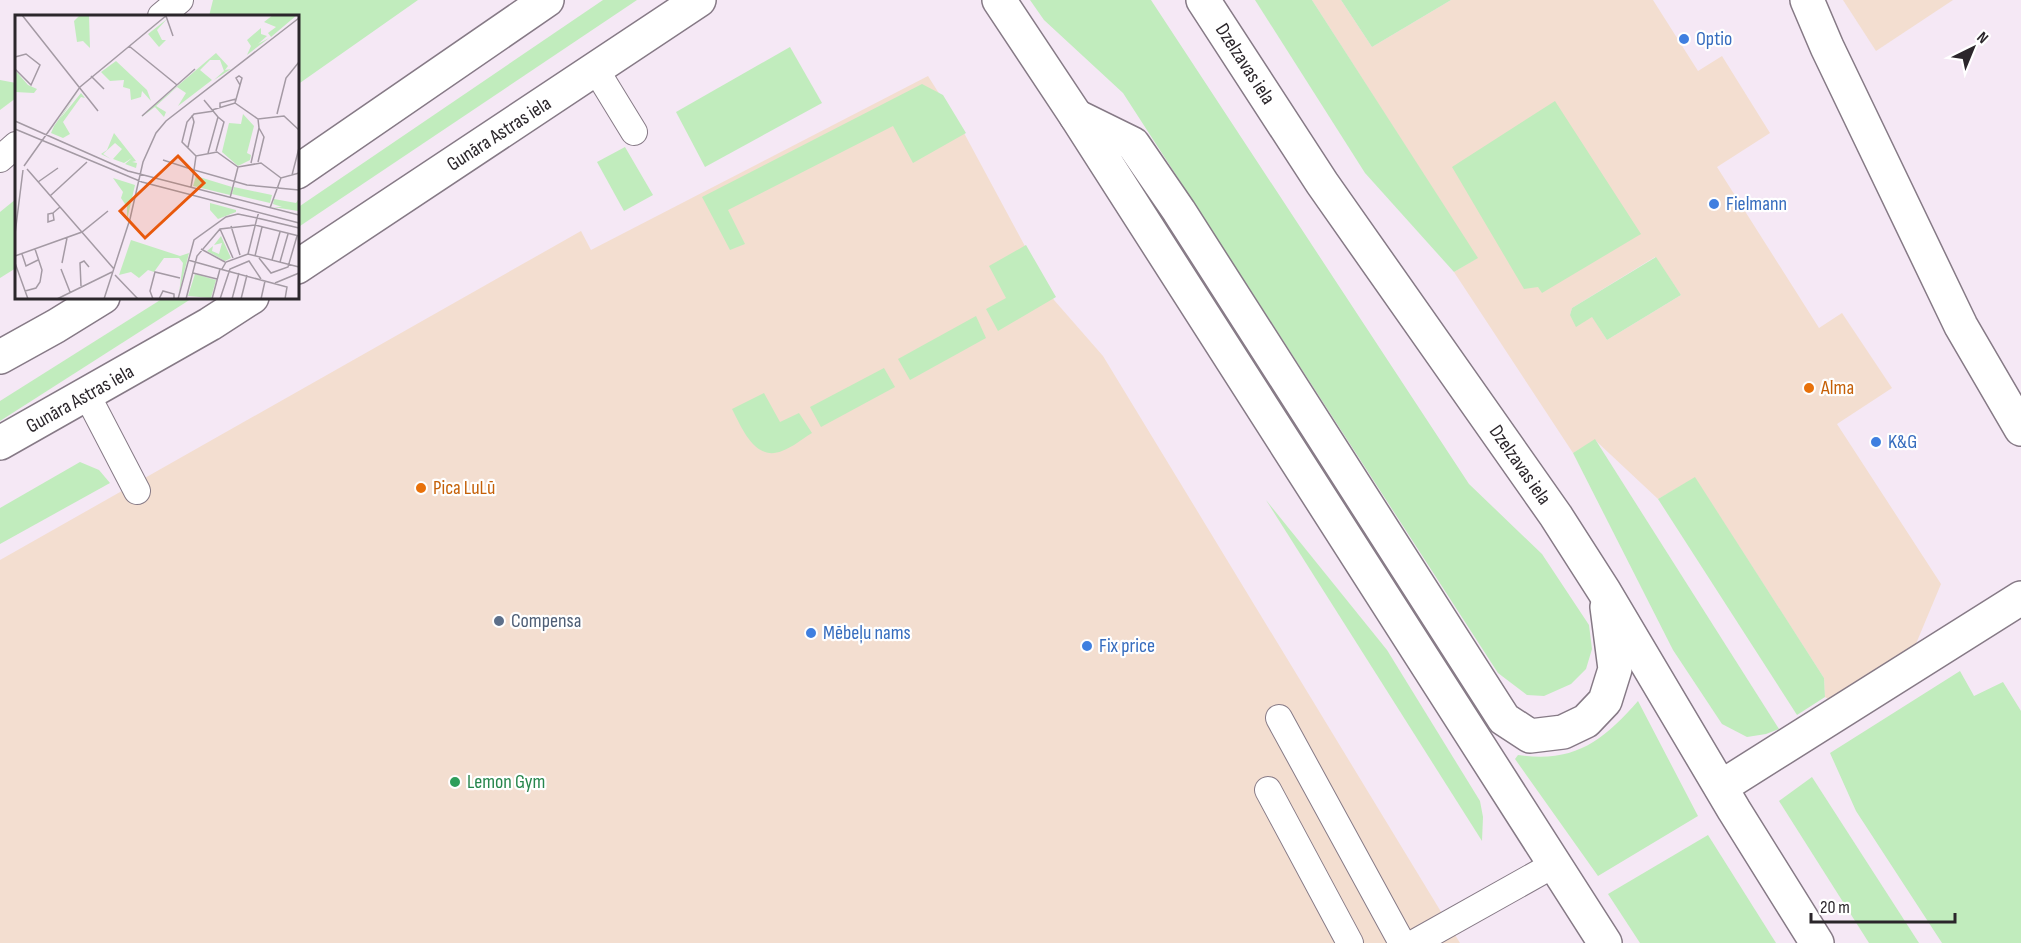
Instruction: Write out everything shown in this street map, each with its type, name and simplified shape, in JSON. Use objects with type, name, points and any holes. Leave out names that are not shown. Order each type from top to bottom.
[{"type":"main road","points":[[298,171],[547,0]]},
{"type":"main road","name":"Gunāra Astras iela","points":[[298,266],[699,0]]},
{"type":"main road","points":[[999,0],[1076,116],[1605,943]]},
{"type":"main road","name":"Dzelzavas iela","points":[[1203,0],[1322,183],[1556,516],[1604,591],[1817,943]]},
{"type":"main road","points":[[1807,0],[1827,47],[1961,326],[2021,429]]},
{"type":"main road","points":[[1076,116],[1133,144],[1179,211],[1497,709],[1504,719],[1530,736],[1563,732],[1586,721],[1605,701],[1615,669],[1604,591]]},
{"type":"main road","points":[[0,357],[101,298]]},
{"type":"main road","name":"Gunāra Astras iela","points":[[0,443],[210,324],[250,298]]},
{"type":"main road","points":[[1721,787],[2021,598]]},
{"type":"lane","points":[[162,15],[180,0]]},
{"type":"lane","points":[[596,70],[634,132]]},
{"type":"lane","points":[[0,159],[15,146]]},
{"type":"lane","points":[[87,395],[137,491]]},
{"type":"lane","points":[[1279,718],[1402,943]]},
{"type":"lane","points":[[1268,790],[1350,943]]},
{"type":"lane","points":[[1414,943],[1555,864]]},
{"type":"shaded area","points":[[1312,0],[1341,0],[1372,47],[1451,0],[1653,0],[1698,71],[1722,56],[1770,133],[1717,167],[1819,328],[1842,313],[1892,388],[1837,424],[1941,584],[1905,670],[1844,709],[1825,697],[1824,678],[1695,478],[1658,499],[1595,440],[1573,453],[1454,272],[1477,258]],"holes":[[[1655,257],[1681,295],[1607,340],[1592,316],[1570,315],[1572,308]]]},
{"type":"shaded area","points":[[1843,0],[1953,0],[1876,51]]},
{"type":"shaded area","points":[[928,76],[964,133],[1054,300],[1103,356],[1460,943],[0,943],[0,560],[581,231],[591,250]]},
{"type":"green space","points":[[213,0],[418,0],[298,84],[298,15],[209,15]]},
{"type":"green space","points":[[603,0],[637,0],[298,227],[298,207]]},
{"type":"green space","points":[[1030,0],[1151,0],[1469,484],[1542,554],[1589,625],[1592,649],[1586,669],[1571,684],[1544,696],[1527,695],[1498,673],[1123,93],[1044,20]]},
{"type":"green space","points":[[1255,0],[1312,0],[1478,258],[1454,272],[1365,173]]},
{"type":"green space","points":[[1341,0],[1451,0],[1372,47]]},
{"type":"green space","points":[[790,47],[822,103],[705,167],[676,112]]},
{"type":"green space","points":[[0,80],[15,83],[15,99],[0,110]]},
{"type":"green space","points":[[922,84],[943,95],[966,133],[913,163],[893,126],[728,210],[745,244],[730,250],[702,197]]},
{"type":"green space","points":[[1555,101],[1641,234],[1542,293],[1538,287],[1524,289],[1452,167]]},
{"type":"green space","points":[[625,147],[653,195],[624,211],[597,162]]},
{"type":"green space","points":[[15,200],[15,269],[0,278],[0,212]]},
{"type":"green space","points":[[1026,245],[1056,297],[998,331],[986,309],[1006,298],[989,266]]},
{"type":"green space","points":[[1656,257],[1681,295],[1607,340],[1592,317],[1576,327],[1570,315],[1572,308]]},
{"type":"green space","points":[[163,298],[192,298],[0,421],[0,401]]},
{"type":"green space","points":[[976,316],[986,338],[910,380],[898,359]]},
{"type":"green space","points":[[884,368],[895,387],[821,427],[810,407]]},
{"type":"green space","points":[[764,393],[780,422],[799,413],[812,433],[782,451],[764,452],[757,448],[745,434],[732,409]]},
{"type":"green space","points":[[1595,439],[1779,729],[1747,737],[1722,724],[1673,650],[1573,453]]},
{"type":"green space","points":[[80,462],[99,470],[110,483],[0,544],[0,508]]},
{"type":"green space","points":[[1695,477],[1824,678],[1825,697],[1797,715],[1658,499]]},
{"type":"green space","points":[[1266,500],[1387,650],[1480,801],[1483,817],[1482,841]]},
{"type":"green space","points":[[1960,671],[1974,696],[2003,682],[2021,711],[2021,943],[1942,943],[1856,811],[1830,753]]},
{"type":"green space","points":[[1638,701],[1698,816],[1598,876],[1515,759],[1518,755],[1555,756],[1586,746],[1612,728]]},
{"type":"green space","points":[[1812,777],[1919,943],[1869,943],[1779,801]]},
{"type":"green space","points":[[1708,835],[1776,943],[1640,943],[1608,894]]},
{"type":"place","name":"Optio","points":[[1684,39]]},
{"type":"place","name":"Fielmann","points":[[1714,204]]},
{"type":"place","name":"Alma","points":[[1809,388]]},
{"type":"place","name":"K&G","points":[[1876,442]]},
{"type":"place","name":"Pica LuLū","points":[[421,488]]},
{"type":"place","name":"Compensa","points":[[499,621]]},
{"type":"place","name":"Mēbeļu nams","points":[[811,633]]},
{"type":"place","name":"Fix price","points":[[1087,646]]},
{"type":"place","name":"Lemon Gym","points":[[455,782]]}]
